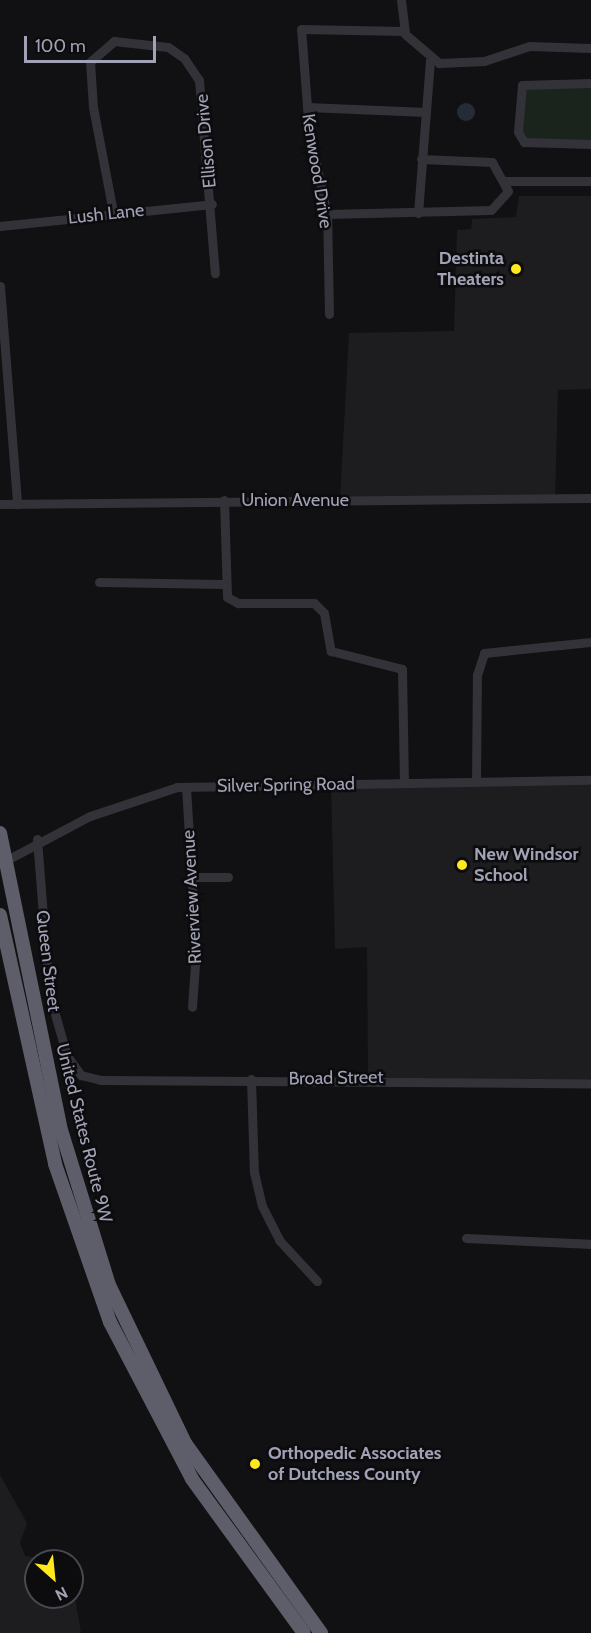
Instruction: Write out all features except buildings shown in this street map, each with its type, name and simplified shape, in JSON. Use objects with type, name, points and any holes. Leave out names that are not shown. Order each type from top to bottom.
[{"type":"highway","name":"United States Route 9W","points":[[0,833],[3,862],[69,1162],[109,1285],[146,1385],[221,1499],[321,1633]]},
{"type":"highway","name":"United States Route 9W","points":[[0,915],[62,1188],[97,1290],[210,1507],[304,1633]]},
{"type":"street","points":[[401,0],[404,31],[430,60],[418,213]]},
{"type":"street","name":"Kenwood Drive","points":[[329,314],[327,214],[307,107],[301,29],[404,31]]},
{"type":"street","name":"Ellison Drive","points":[[113,212],[90,70],[98,50],[114,41],[168,47],[196,71],[212,204],[215,273]]},
{"type":"street","points":[[430,60],[484,61],[529,46],[591,48]]},
{"type":"street","points":[[591,83],[522,85],[518,132],[524,142],[591,144]]},
{"type":"street","points":[[307,107],[426,112]]},
{"type":"street","points":[[327,214],[491,210],[508,191],[505,181],[488,161],[421,159]]},
{"type":"street","points":[[505,181],[591,181]]},
{"type":"street","name":"Lush Lane","points":[[0,225],[212,204]]},
{"type":"street","points":[[0,286],[17,504]]},
{"type":"street","name":"Union Avenue","points":[[0,504],[591,498]]},
{"type":"street","points":[[224,500],[224,584],[227,597],[238,603],[319,605],[331,651],[402,669],[404,782]]},
{"type":"street","points":[[99,582],[224,584]]},
{"type":"street","points":[[476,782],[477,675],[484,652],[591,642]]},
{"type":"street","name":"Silver Spring Road","points":[[3,862],[38,839],[90,816],[186,787],[591,780]]},
{"type":"street","name":"Riverview Avenue","points":[[186,787],[196,951],[192,1007]]},
{"type":"street","name":"Queen Street","points":[[38,839],[50,993],[67,1056],[81,1075]]},
{"type":"street","points":[[191,877],[228,878]]},
{"type":"street","name":"Broad Street","points":[[81,1075],[101,1080],[251,1079],[591,1083]]},
{"type":"street","points":[[251,1079],[252,1149],[262,1206],[279,1240],[317,1281]]},
{"type":"street","points":[[466,1238],[591,1244]]},
{"type":"shaded area","points":[[522,83],[591,83],[591,144],[522,144]]},
{"type":"shaded area","points":[[466,103],[472,106],[475,112],[472,118],[466,121],[460,118],[457,112],[460,106]]},
{"type":"shaded area","points":[[519,196],[591,196],[591,389],[558,390],[555,499],[340,499],[349,333],[454,331],[457,230],[471,229],[472,219],[516,217]]},
{"type":"shaded area","name":"New Windsor School","points":[[591,780],[591,1083],[368,1078],[367,947],[335,949],[331,784]]},
{"type":"shaded area","points":[[0,1475],[27,1523],[20,1543],[24,1553],[24,1609],[77,1609],[81,1633],[0,1633]]},
{"type":"place","name":"Destinta Theaters","points":[[516,269]]},
{"type":"place","name":"New Windsor School","points":[[462,865]]},
{"type":"place","name":"Orthopedic Associates of Dutchess County","points":[[255,1464]]}]
